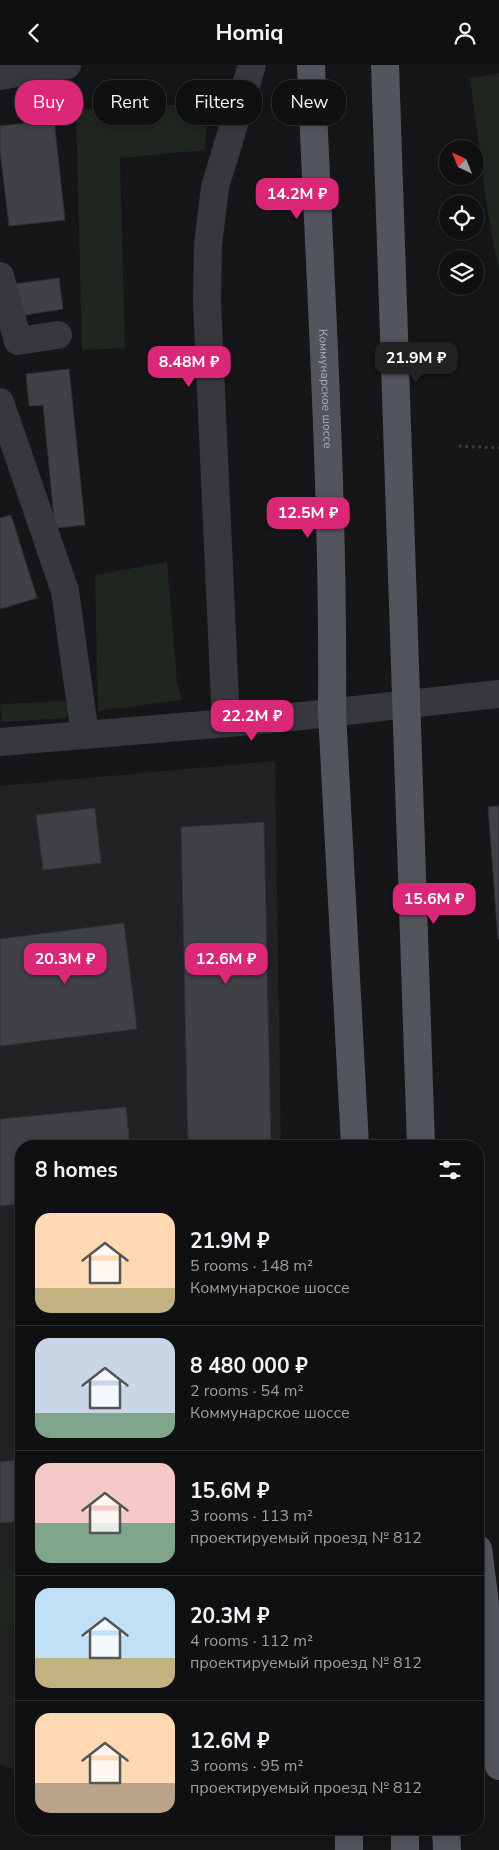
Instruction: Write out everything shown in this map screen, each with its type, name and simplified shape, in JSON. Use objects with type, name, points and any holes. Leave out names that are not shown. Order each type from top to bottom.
[{"type":"main road","name":"Коммунарское шоссе","points":[[311,65],[333,643],[332,713],[355,1140]]},
{"type":"main road","points":[[385,65],[421,1140]]},
{"type":"main road","points":[[484,1595],[499,1766]]},
{"type":"main road","points":[[349,1835],[350,1850]]},
{"type":"main road","points":[[405,1835],[406,1850]]},
{"type":"main road","points":[[446,1835],[447,1850]]},
{"type":"street","points":[[0,76],[67,65]]},
{"type":"street","points":[[226,723],[206,302],[208,245],[215,187],[252,65]]},
{"type":"street","points":[[0,276],[18,341],[58,335]]},
{"type":"street","points":[[0,401],[64,591],[85,735]]},
{"type":"street","points":[[0,741],[226,723],[499,694]]},
{"type":"path","points":[[459,446],[499,448]]},
{"type":"shaded area","points":[[499,73],[499,271],[484,184],[484,140],[478,140],[470,78]]},
{"type":"shaded area","points":[[166,105],[176,105],[176,125],[207,125],[205,150],[120,158],[125,348],[82,350],[76,125],[83,125],[83,110],[93,109],[93,125],[166,125]]},
{"type":"shaded area","points":[[167,562],[177,682],[182,700],[98,711],[95,575]]},
{"type":"shaded area","points":[[68,701],[67,718],[2,722],[0,704]]},
{"type":"shaded area","points":[[275,761],[281,1140],[15,1140],[15,1769],[0,1765],[0,786]]},
{"type":"shaded area","points":[[10,1570],[15,1577],[15,1628],[0,1631],[0,1571]]},
{"type":"building","points":[[55,125],[65,220],[9,226],[0,151],[0,126]]},
{"type":"building","points":[[59,278],[63,309],[19,316],[15,284]]},
{"type":"building","points":[[69,369],[85,525],[55,528],[43,405],[29,406],[26,374]]},
{"type":"building","points":[[11,515],[37,598],[0,609],[0,518]]},
{"type":"building","points":[[499,806],[499,939],[498,939],[488,807]]},
{"type":"building","points":[[95,808],[101,863],[43,870],[36,815]]},
{"type":"building","points":[[264,822],[271,1140],[188,1140],[181,827]]},
{"type":"building","points":[[124,923],[137,1029],[0,1046],[0,939]]},
{"type":"building","points":[[126,1107],[129,1140],[15,1140],[15,1205],[0,1206],[0,1119]]},
{"type":"building","points":[[15,1460],[15,1522],[0,1523],[0,1462]]}]
